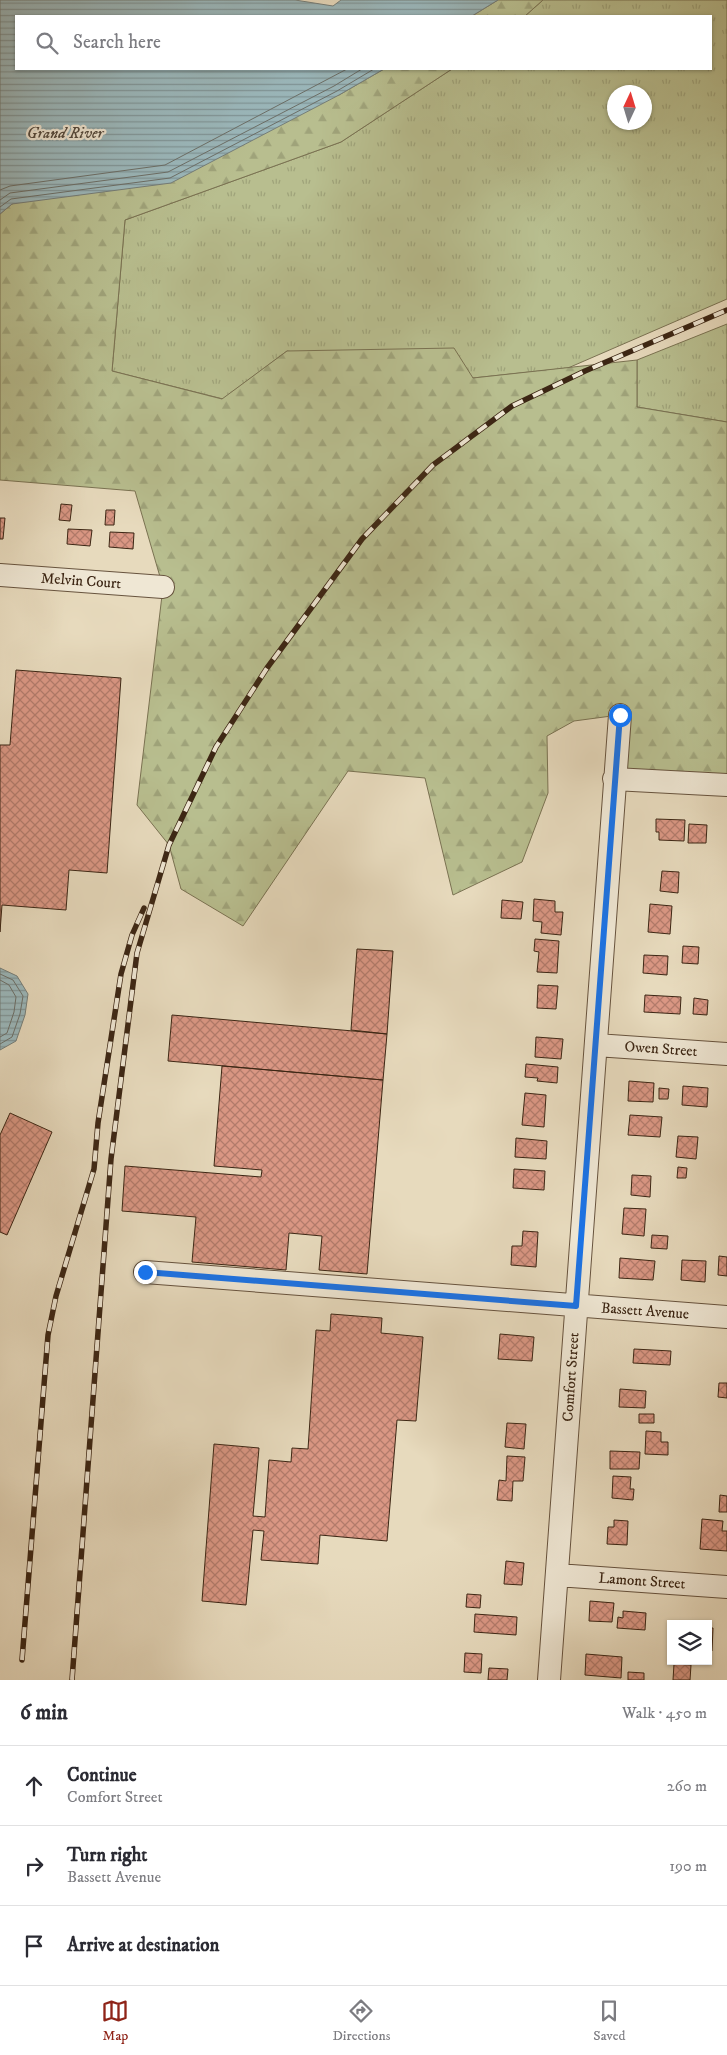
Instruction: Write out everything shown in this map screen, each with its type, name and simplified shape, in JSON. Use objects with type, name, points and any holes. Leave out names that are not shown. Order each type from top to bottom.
[{"type":"street","name":"Melvin Court","points":[[0,575],[163,587]]},
{"type":"street","name":"Comfort Street","points":[[549,1680],[620,715]]},
{"type":"street","points":[[614,779],[727,785]]},
{"type":"street","name":"Owen Street","points":[[596,1044],[727,1054]]},
{"type":"street","name":"Bassett Avenue","points":[[145,1272],[727,1317]]},
{"type":"street","name":"Lamont Street","points":[[557,1575],[727,1587]]},
{"type":"green space","points":[[498,0],[543,0],[526,15],[474,15]]},
{"type":"green space","points":[[543,0],[727,0],[727,299],[568,368],[473,378],[287,351],[223,399],[112,371],[125,220],[341,142],[450,70],[712,70],[712,15],[526,15]]},
{"type":"green space","points":[[382,70],[450,70],[341,142],[125,220],[112,371],[222,399],[287,351],[454,348],[473,378],[637,360],[637,407],[727,422],[727,785],[614,779],[619,715],[574,721],[547,736],[548,793],[522,862],[453,895],[425,778],[348,771],[243,926],[181,889],[169,845],[137,805],[163,587],[135,491],[0,480],[0,214],[12,204],[339,95]]},
{"type":"green space","points":[[727,324],[727,422],[637,407],[637,360]]},
{"type":"water","name":"Grand River","points":[[0,0],[295,0],[333,6],[341,0],[498,0],[474,15],[15,15],[15,70],[382,70],[339,95],[171,183],[12,204],[0,214]]},
{"type":"water","points":[[0,968],[17,976],[28,994],[25,1015],[16,1041],[0,1050]]},
{"type":"building","points":[[61,504],[72,505],[70,521],[59,520]]},
{"type":"building","points":[[106,510],[115,510],[114,525],[105,525]]},
{"type":"building","points":[[0,518],[5,518],[3,539],[0,539]]},
{"type":"building","points":[[68,529],[92,530],[90,546],[67,544]]},
{"type":"building","points":[[110,532],[134,533],[133,549],[109,547]]},
{"type":"building","points":[[16,670],[121,678],[107,873],[69,870],[66,910],[2,905],[0,932],[0,745],[10,745]]},
{"type":"building","points":[[656,819],[685,820],[684,841],[659,840],[659,832],[656,832]]},
{"type":"building","points":[[689,824],[707,825],[706,843],[688,843]]},
{"type":"building","points":[[662,871],[679,872],[678,893],[660,891]]},
{"type":"building","points":[[534,899],[555,901],[555,912],[563,912],[561,935],[541,933],[542,922],[533,921]]},
{"type":"building","points":[[502,900],[523,902],[521,919],[501,918]]},
{"type":"building","points":[[650,904],[672,906],[670,934],[648,932]]},
{"type":"building","points":[[535,939],[559,941],[557,973],[537,972],[539,952],[534,951]]},
{"type":"building","points":[[683,946],[699,947],[698,964],[682,963]]},
{"type":"building","points":[[357,949],[393,951],[387,1034],[351,1030]]},
{"type":"building","points":[[644,955],[668,956],[667,975],[643,973]]},
{"type":"building","points":[[538,985],[558,986],[556,1009],[537,1008]]},
{"type":"building","points":[[645,995],[681,997],[680,1014],[644,1012]]},
{"type":"building","points":[[694,998],[708,1000],[707,1015],[693,1014]]},
{"type":"building","points":[[172,1015],[387,1034],[383,1080],[168,1061]]},
{"type":"building","points":[[536,1037],[563,1039],[561,1059],[535,1057]]},
{"type":"building","points":[[526,1064],[558,1067],[557,1083],[537,1081],[538,1078],[525,1077]]},
{"type":"building","points":[[222,1066],[383,1080],[367,1274],[319,1270],[322,1236],[289,1233],[286,1270],[192,1262],[196,1217],[122,1211],[125,1166],[261,1177],[262,1170],[214,1166]]},
{"type":"building","points":[[629,1081],[654,1083],[653,1102],[628,1101]]},
{"type":"building","points":[[683,1086],[708,1088],[707,1107],[682,1105]]},
{"type":"building","points":[[659,1088],[669,1089],[668,1099],[659,1099]]},
{"type":"building","points":[[525,1093],[546,1095],[544,1127],[522,1125]]},
{"type":"building","points":[[10,1113],[52,1132],[7,1235],[0,1232],[0,1135]]},
{"type":"building","points":[[630,1115],[662,1117],[660,1137],[628,1135]]},
{"type":"building","points":[[678,1136],[698,1137],[696,1159],[676,1157]]},
{"type":"building","points":[[516,1138],[547,1141],[546,1159],[515,1157]]},
{"type":"building","points":[[678,1167],[687,1168],[686,1178],[677,1178]]},
{"type":"building","points":[[514,1169],[545,1171],[544,1190],[513,1188]]},
{"type":"building","points":[[632,1175],[651,1176],[650,1197],[631,1195]]},
{"type":"building","points":[[624,1208],[646,1209],[644,1236],[622,1234]]},
{"type":"building","points":[[523,1231],[538,1232],[536,1267],[511,1265],[512,1246],[522,1246]]},
{"type":"building","points":[[652,1235],[668,1236],[667,1249],[651,1248]]},
{"type":"building","points":[[719,1256],[727,1257],[727,1276],[718,1275]]},
{"type":"building","points":[[620,1258],[655,1261],[653,1280],[619,1278]]},
{"type":"building","points":[[682,1260],[706,1261],[705,1282],[681,1280]]},
{"type":"building","points":[[331,1314],[382,1318],[381,1333],[423,1337],[416,1421],[397,1420],[387,1541],[320,1535],[318,1564],[261,1560],[264,1531],[253,1530],[246,1605],[202,1601],[214,1444],[259,1448],[253,1516],[265,1517],[269,1460],[291,1462],[292,1448],[308,1449],[316,1330],[330,1331]]},
{"type":"building","points":[[500,1334],[534,1337],[532,1361],[498,1359]]},
{"type":"building","points":[[634,1349],[671,1351],[670,1365],[633,1363]]},
{"type":"building","points":[[719,1383],[727,1383],[727,1398],[718,1397]]},
{"type":"building","points":[[620,1389],[646,1391],[645,1408],[619,1407]]},
{"type":"building","points":[[639,1414],[654,1414],[654,1423],[639,1423]]},
{"type":"building","points":[[507,1423],[526,1424],[524,1449],[505,1447]]},
{"type":"building","points":[[646,1431],[661,1432],[661,1442],[668,1442],[668,1455],[645,1454]]},
{"type":"building","points":[[610,1451],[640,1452],[639,1469],[610,1469]]},
{"type":"building","points":[[507,1456],[525,1457],[523,1481],[513,1481],[512,1501],[497,1500],[499,1480],[506,1481]]},
{"type":"building","points":[[613,1476],[631,1477],[630,1489],[634,1489],[633,1500],[612,1498]]},
{"type":"building","points":[[720,1495],[727,1496],[727,1512],[719,1512]]},
{"type":"building","points":[[702,1519],[723,1521],[722,1531],[727,1531],[727,1551],[700,1549]]},
{"type":"building","points":[[614,1520],[628,1521],[627,1545],[607,1544],[608,1527],[614,1527]]},
{"type":"building","points":[[506,1561],[524,1563],[522,1585],[504,1584]]},
{"type":"building","points":[[467,1594],[481,1595],[480,1608],[466,1607]]},
{"type":"building","points":[[590,1601],[614,1603],[612,1622],[589,1621]]},
{"type":"building","points":[[623,1611],[646,1613],[645,1630],[617,1628],[618,1617],[623,1618]]},
{"type":"building","points":[[475,1614],[517,1617],[516,1635],[474,1632]]},
{"type":"building","points":[[465,1653],[482,1654],[481,1673],[464,1672]]},
{"type":"building","points":[[586,1654],[622,1657],[621,1678],[585,1675]]},
{"type":"building","points":[[674,1665],[691,1665],[690,1680],[673,1680]]},
{"type":"building","points":[[489,1668],[508,1669],[507,1680],[488,1680]]},
{"type":"building","points":[[628,1672],[644,1673],[644,1680],[628,1680]]},
{"type":"railway","points":[[72,1680],[111,1159],[137,953],[169,845],[216,747],[267,668],[362,539],[433,465],[512,406],[585,371],[727,310]]},
{"type":"railway","points":[[22,1660],[48,1335],[56,1296],[94,1169],[98,1123],[121,974],[132,935],[144,908]]},
{"type":"route","points":[[145,1272],[576,1306],[620,715]]}]
